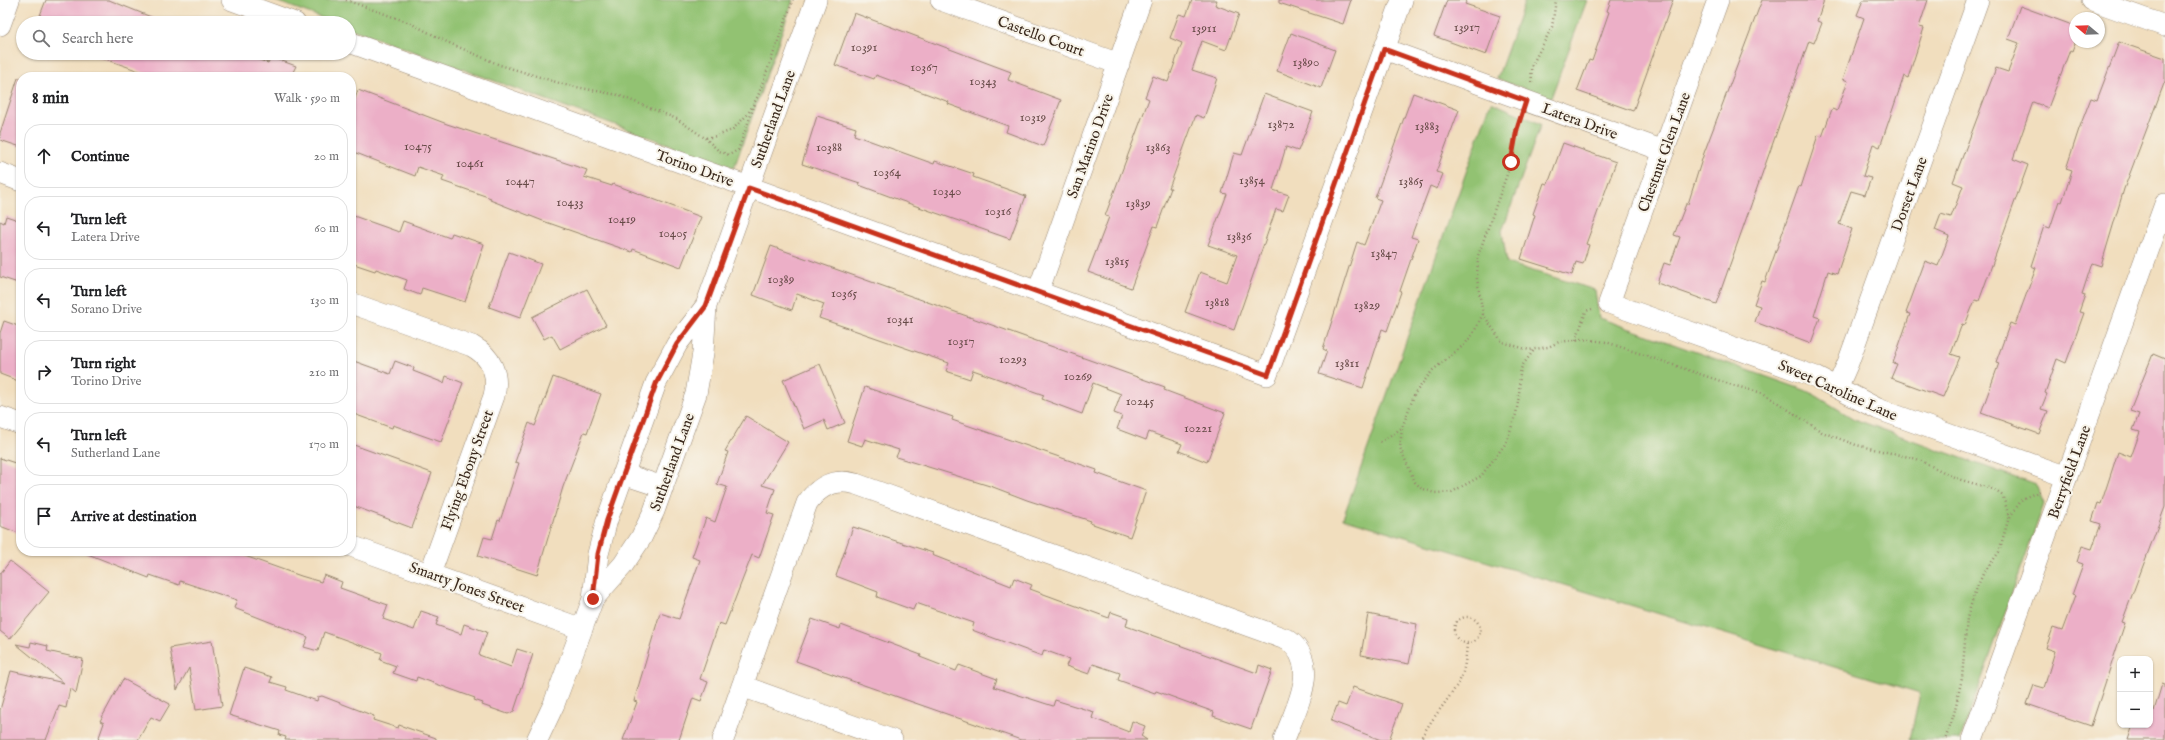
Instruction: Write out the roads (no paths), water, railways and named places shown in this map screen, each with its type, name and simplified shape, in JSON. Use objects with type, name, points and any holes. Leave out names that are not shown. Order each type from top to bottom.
[{"type":"street","points":[[0,25],[9,0]]},
{"type":"street","points":[[232,0],[277,16]]},
{"type":"street","name":"Sutherland Lane","points":[[593,599],[623,565],[637,546],[649,523],[663,487],[696,394],[703,353],[706,306],[816,0]]},
{"type":"street","name":"Castello Court","points":[[941,0],[1119,64]]},
{"type":"street","name":"San Marino Drive","points":[[1038,292],[1142,0]]},
{"type":"street","points":[[1384,49],[1402,0]]},
{"type":"street","name":"Chestnut Glen Lane","points":[[1609,303],[1718,0]]},
{"type":"street","name":"Dorset Lane","points":[[1837,388],[1978,0]]},
{"type":"street","points":[[2092,0],[2165,26]]},
{"type":"street","name":"Torino Drive","points":[[356,45],[1268,375],[1384,49]]},
{"type":"street","name":"Latera Drive","points":[[1384,49],[1664,151]]},
{"type":"street","points":[[0,173],[16,179]]},
{"type":"street","name":"Berryfield Lane","points":[[1972,740],[2165,204]]},
{"type":"street","name":"Sweet Caroline Lane","points":[[1609,303],[1816,377],[1857,400],[1884,412],[2067,477]]},
{"type":"street","name":"Flying Ebony Street","points":[[356,305],[472,346],[482,353],[491,364],[496,378],[494,396],[430,574]]},
{"type":"street","name":"Sutherland Lane","points":[[537,740],[554,704],[593,599],[598,554],[607,520],[663,369],[677,344],[706,306]]},
{"type":"street","points":[[0,417],[16,422]]},
{"type":"street","points":[[623,474],[663,487]]},
{"type":"street","points":[[723,740],[808,503],[820,489],[830,484],[840,482],[864,487],[1282,637],[1294,644],[1301,654],[1305,667],[1305,679],[1284,740]]},
{"type":"street","name":"Smarty Jones Street","points":[[356,548],[582,629]]},
{"type":"street","points":[[742,686],[892,740]]}]
